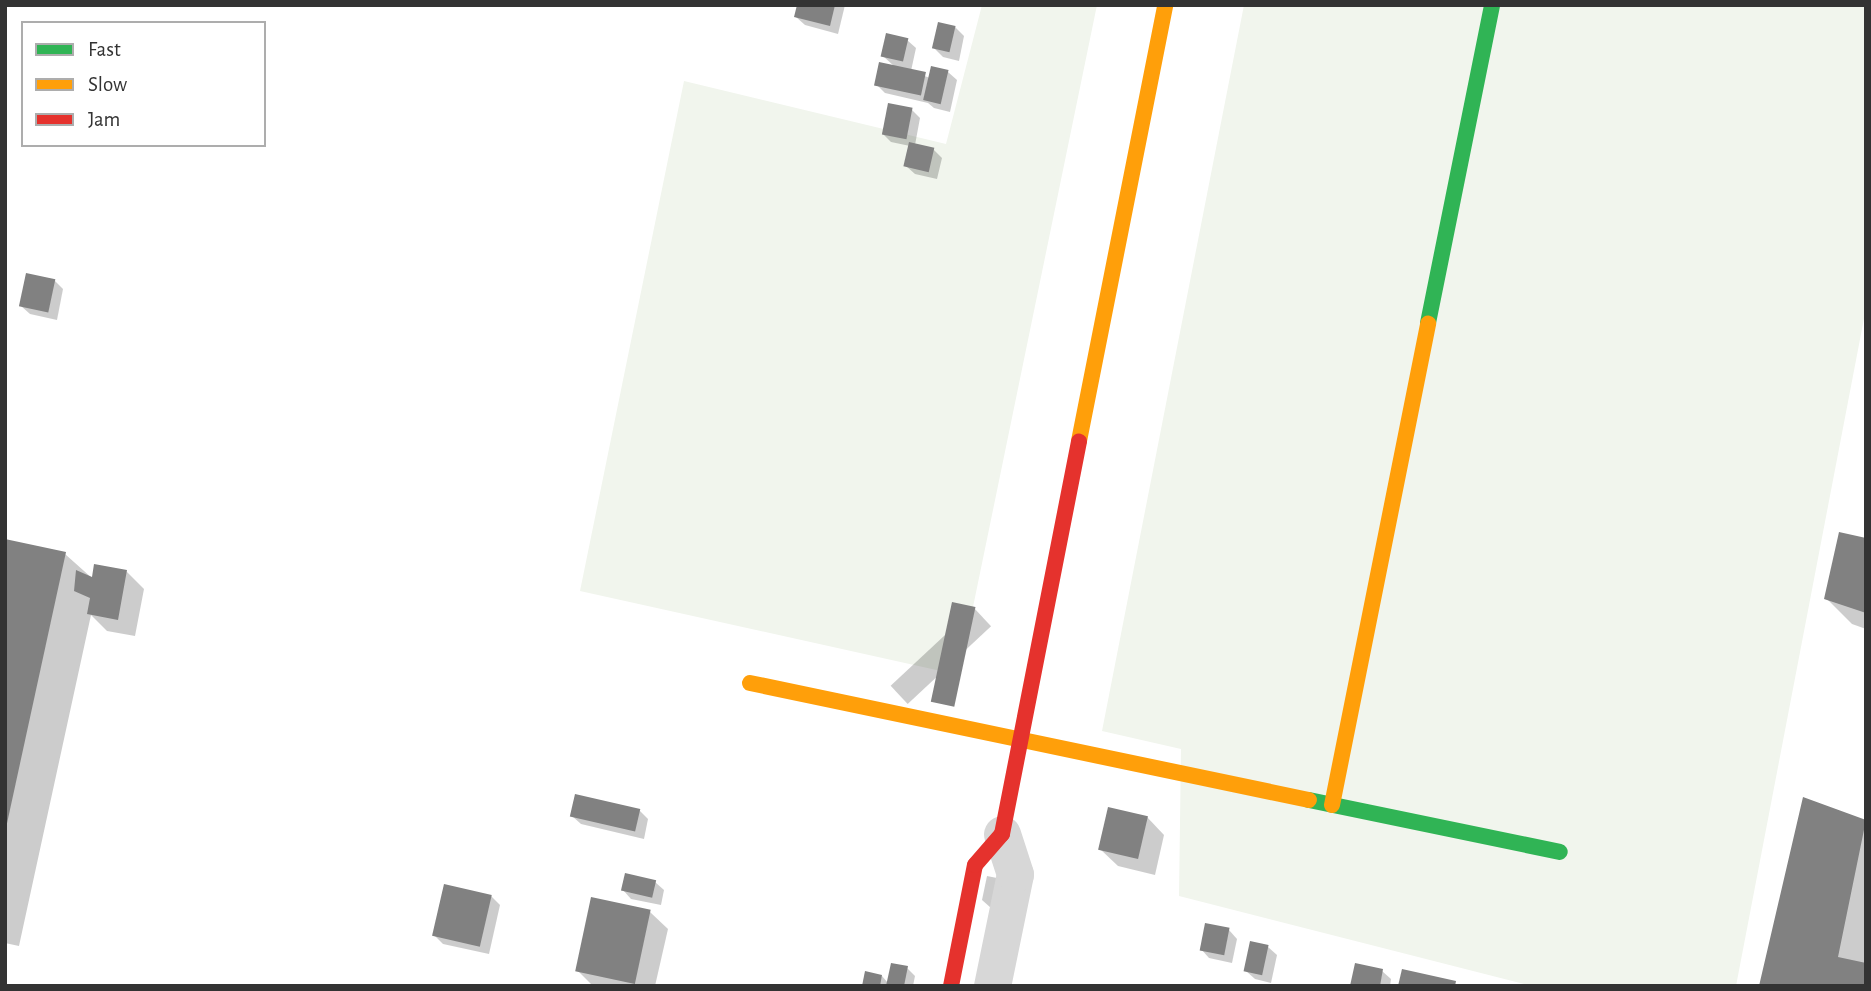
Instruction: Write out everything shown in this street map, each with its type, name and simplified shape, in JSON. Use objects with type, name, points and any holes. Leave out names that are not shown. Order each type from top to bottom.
[{"type":"street","points":[[992,986],[1015,874],[1002,835],[1166,5]]},
{"type":"street","points":[[1332,805],[1492,5]]},
{"type":"street","points":[[750,683],[1560,852]]},
{"type":"street","points":[[951,986],[975,866],[1002,835]]},
{"type":"street","points":[[963,928],[1003,937]]},
{"type":"shaded area","points":[[982,5],[1097,5],[959,675],[580,591],[684,81],[946,144]]},
{"type":"shaded area","points":[[1244,5],[1866,5],[1866,308],[1736,986],[1532,986],[1179,896],[1181,749],[1102,731]]},
{"type":"building","points":[[797,5],[835,5],[830,26],[794,17]]},
{"type":"building","points":[[938,22],[956,26],[949,52],[932,48]]},
{"type":"building","points":[[886,33],[908,38],[903,62],[881,56]]},
{"type":"building","points":[[879,62],[926,72],[921,95],[874,85]]},
{"type":"building","points":[[931,66],[949,70],[941,104],[923,100]]},
{"type":"building","points":[[888,103],[913,108],[906,139],[882,134]]},
{"type":"building","points":[[909,142],[934,148],[929,172],[903,166]]},
{"type":"building","points":[[26,273],[55,279],[48,312],[19,306]]},
{"type":"building","points":[[1839,532],[1866,538],[1866,613],[1824,599]]},
{"type":"building","points":[[5,539],[66,552],[6,828],[5,827]]},
{"type":"building","points":[[94,564],[127,570],[118,620],[87,614],[90,598],[74,591],[76,570],[92,577]]},
{"type":"building","points":[[952,602],[975,607],[954,707],[931,702]]},
{"type":"building","points":[[575,794],[640,809],[635,831],[570,816]]},
{"type":"building","points":[[1803,797],[1866,820],[1838,957],[1866,963],[1866,986],[1759,986]]},
{"type":"building","points":[[1108,807],[1148,816],[1138,859],[1098,850]]},
{"type":"building","points":[[625,873],[656,880],[652,898],[621,891]]},
{"type":"building","points":[[444,884],[492,895],[480,947],[432,936]]},
{"type":"building","points":[[591,897],[651,910],[635,984],[575,971]]},
{"type":"building","points":[[1205,923],[1230,928],[1224,955],[1200,950]]},
{"type":"building","points":[[1250,941],[1269,945],[1262,975],[1244,971]]},
{"type":"building","points":[[891,963],[908,966],[904,986],[886,986]]},
{"type":"building","points":[[1355,963],[1383,969],[1380,986],[1350,986]]},
{"type":"building","points":[[1402,969],[1456,981],[1455,986],[1398,986]]},
{"type":"building","points":[[865,971],[882,975],[880,986],[862,986]]},
{"type":"traffic: fast","points":[[1428,323],[1492,5]]},
{"type":"traffic: fast","points":[[1309,800],[1560,852]]},
{"type":"traffic: slow","points":[[1079,441],[1165,5]]},
{"type":"traffic: slow","points":[[1332,805],[1428,323]]},
{"type":"traffic: slow","points":[[750,683],[1309,800]]},
{"type":"traffic: jam","points":[[951,986],[975,865],[1002,834],[1079,441]]}]
